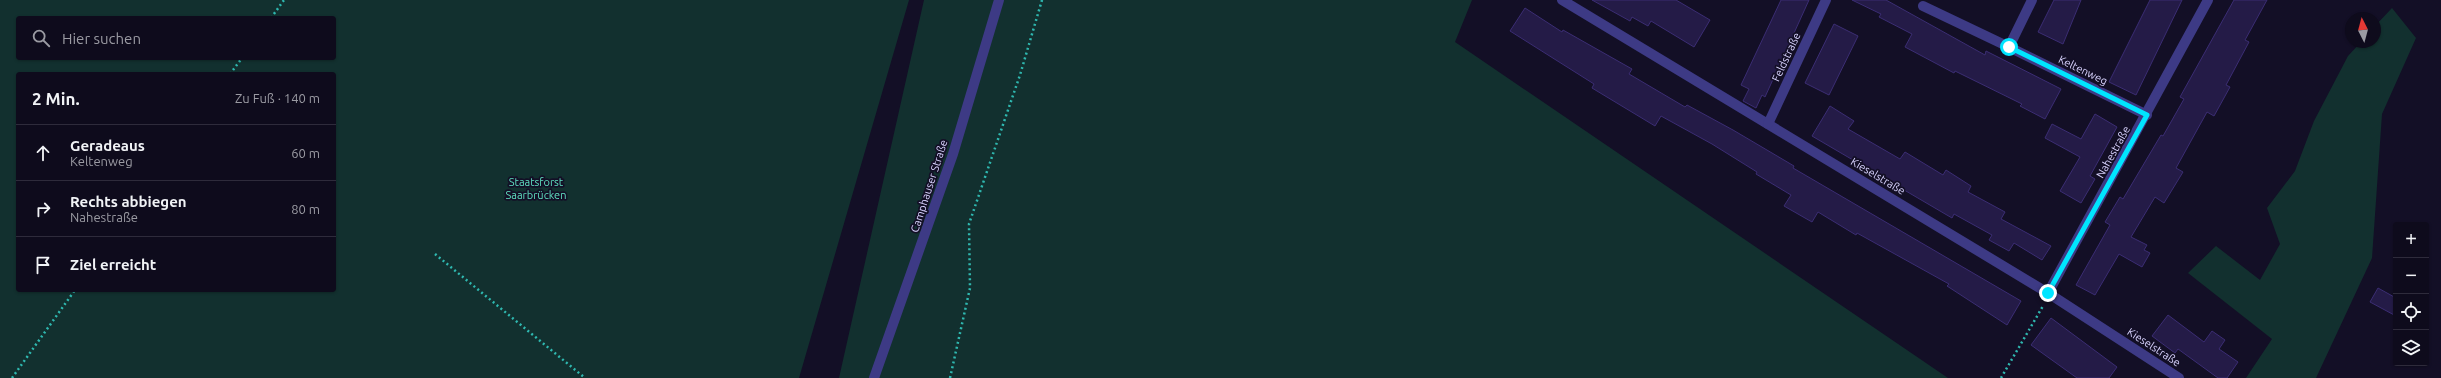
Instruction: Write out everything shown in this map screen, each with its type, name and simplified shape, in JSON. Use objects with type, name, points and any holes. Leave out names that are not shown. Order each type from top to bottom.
[{"type":"street","name":"Camphauser Straße","points":[[874,378],[953,154],[999,0]]},
{"type":"street","name":"Feldstraße","points":[[1768,124],[1826,0]]},
{"type":"street","points":[[2009,47],[2032,0]]},
{"type":"street","name":"Nahestraße","points":[[2048,293],[2147,115],[2208,0]]},
{"type":"street","name":"Kieselstraße","points":[[1564,1],[2048,293],[2179,378]]},
{"type":"street","name":"Keltenweg","points":[[1923,6],[2147,115]]},
{"type":"path","points":[[272,16],[284,0]]},
{"type":"path","points":[[950,378],[970,288],[969,224],[1020,75],[1042,0]]},
{"type":"path","points":[[232,72],[240,60]]},
{"type":"path","points":[[436,254],[585,378]]},
{"type":"path","points":[[12,378],[74,292]]},
{"type":"path","points":[[2001,378],[2039,315],[2048,293]]},
{"type":"green space","name":"Staatsforst Saarbrücken","points":[[0,0],[909,0],[799,378],[0,378]]},
{"type":"green space","points":[[924,0],[1472,0],[1455,42],[1948,378],[839,378]]},
{"type":"green space","points":[[2392,8],[2416,38],[2382,114],[2372,258],[2316,378],[2246,378],[2272,339],[2188,273],[2216,246],[2260,280],[2280,244],[2267,208],[2295,171],[2314,121],[2348,56],[2355,48],[2381,48],[2381,20]]},
{"type":"building","points":[[1592,0],[1676,0],[1710,20],[1694,47],[1651,21],[1648,26],[1632,17],[1630,21]]},
{"type":"building","points":[[1781,0],[1809,0],[1765,97],[1762,95],[1756,108],[1743,101],[1749,89],[1741,85]]},
{"type":"building","points":[[1852,0],[1886,0],[1985,55],[1986,51],[2061,89],[2045,119],[2020,106],[2022,104],[1955,71],[1954,73],[1905,47],[1912,34],[1879,17],[1881,14]]},
{"type":"building","points":[[2054,0],[2081,0],[2063,44],[2038,32]]},
{"type":"building","points":[[2150,0],[2182,0],[2136,95],[2109,82]]},
{"type":"building","points":[[2234,0],[2267,0],[2245,40],[2249,42],[2226,85],[2230,87],[2214,116],[2207,112],[2176,168],[2183,172],[2164,203],[2155,197],[2131,237],[2147,245],[2144,250],[2150,253],[2142,267],[2119,254],[2095,295],[2076,285],[2110,225],[2105,222],[2120,197],[2123,199],[2161,135],[2163,136],[2184,99],[2180,97]]},
{"type":"building","points":[[1525,8],[1562,32],[1563,30],[1632,69],[1629,74],[1685,107],[1687,105],[1733,130],[1794,166],[1793,168],[2021,301],[2007,325],[1947,286],[1949,284],[1857,233],[1856,235],[1818,212],[1812,222],[1784,206],[1791,195],[1756,174],[1757,172],[1712,144],[1661,116],[1655,126],[1592,88],[1594,84],[1510,31]]},
{"type":"building","points":[[1834,24],[1858,36],[1829,95],[1805,83]]},
{"type":"building","points":[[1830,106],[1854,121],[1848,129],[1900,159],[1905,152],[1943,175],[1946,170],[1971,186],[1968,192],[2005,212],[2001,219],[2051,246],[2042,260],[2014,243],[2009,251],[1989,240],[1992,235],[1954,214],[1952,218],[1812,136]]},
{"type":"building","points":[[2095,114],[2117,127],[2090,176],[2095,179],[2081,203],[2060,191],[2080,157],[2045,138],[2052,124],[2081,139]]},
{"type":"building","points":[[2378,288],[2393,296],[2393,314],[2370,302]]},
{"type":"building","points":[[2168,315],[2204,342],[2212,331],[2225,340],[2219,349],[2238,362],[2227,378],[2218,378],[2178,349],[2175,353],[2152,336]]},
{"type":"building","points":[[2051,318],[2117,367],[2109,378],[2077,378],[2031,345]]},
{"type":"route","points":[[2009,47],[2147,115],[2048,293]]}]
